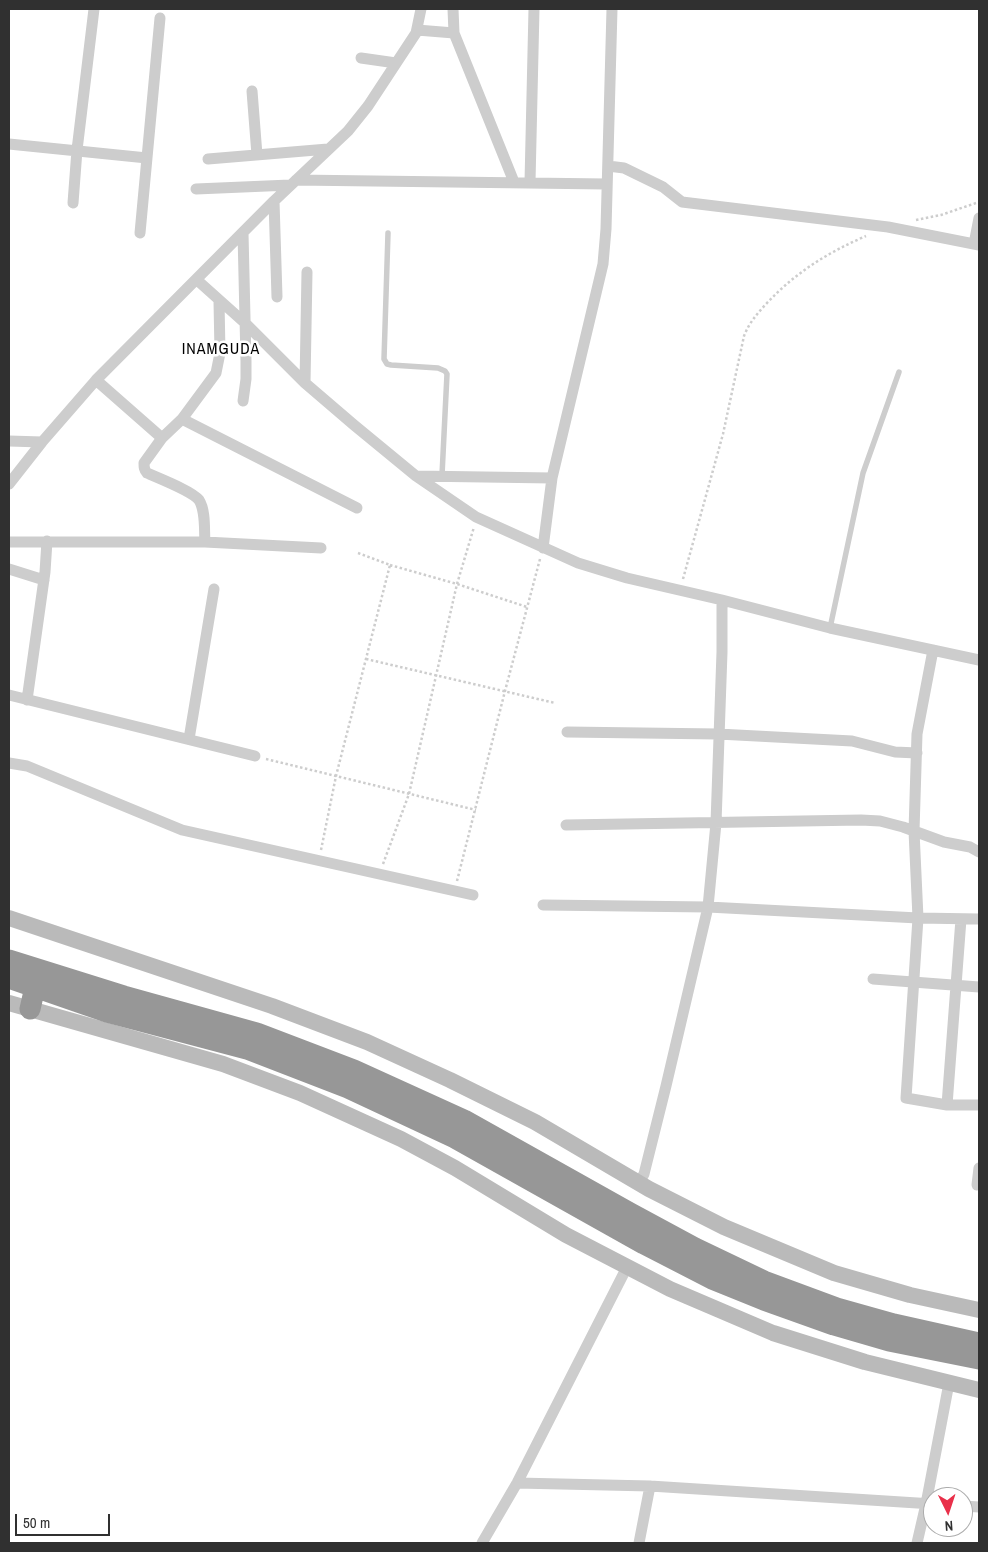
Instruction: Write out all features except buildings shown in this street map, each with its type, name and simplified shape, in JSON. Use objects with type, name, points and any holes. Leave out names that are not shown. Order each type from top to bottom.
[{"type":"highway","points":[[9,960],[124,996],[257,1033],[354,1070],[464,1120],[695,1248],[764,1280],[856,1314],[979,1343]]},
{"type":"highway","points":[[9,978],[107,1012],[247,1049],[348,1088],[455,1138],[661,1253],[712,1279],[764,1300],[834,1325],[888,1341],[979,1359]]},
{"type":"highway","points":[[30,1009],[35,987]]},
{"type":"street","points":[[73,204],[77,150],[94,9]]},
{"type":"street","points":[[9,484],[42,442],[96,380],[293,182],[348,131],[368,106],[417,30],[421,9]]},
{"type":"street","points":[[453,9],[454,33],[514,182]]},
{"type":"street","points":[[530,182],[534,9]]},
{"type":"street","points":[[543,548],[552,478],[603,264],[606,229],[612,9]]},
{"type":"street","points":[[140,233],[160,18]]},
{"type":"street","points":[[417,30],[454,33]]},
{"type":"street","points":[[360,58],[396,63]]},
{"type":"street","points":[[252,91],[257,155]]},
{"type":"street","points":[[9,144],[147,158]]},
{"type":"street","points":[[208,159],[328,149]]},
{"type":"street","points":[[608,166],[624,168],[663,187],[682,202],[888,227],[977,244],[979,218]]},
{"type":"street","points":[[196,189],[293,182],[530,182],[606,184]]},
{"type":"street","points":[[274,201],[277,297]]},
{"type":"street","points":[[242,401],[246,379],[243,233]]},
{"type":"street","points":[[305,383],[307,272]]},
{"type":"street","points":[[197,280],[245,323],[305,383],[416,476],[476,517],[578,563],[627,578],[830,628],[979,660]]},
{"type":"street","points":[[205,542],[202,510],[199,500],[144,470],[144,462],[162,438],[182,419],[216,373],[220,354],[219,301]]},
{"type":"street","points":[[96,380],[162,438]]},
{"type":"street","points":[[182,419],[357,508]]},
{"type":"street","points":[[10,442],[42,442]]},
{"type":"street","points":[[416,476],[552,478]]},
{"type":"street","points":[[27,700],[44,580],[47,541]]},
{"type":"street","points":[[9,542],[205,542],[322,548]]},
{"type":"street","points":[[9,570],[44,580]]},
{"type":"street","points":[[189,740],[214,589]]},
{"type":"street","points":[[639,1183],[644,1174],[666,1086],[708,907],[716,823],[722,600]]},
{"type":"street","points":[[933,650],[917,734],[914,830],[918,918],[906,1098],[947,1105],[979,1105]]},
{"type":"street","points":[[9,695],[255,756]]},
{"type":"street","points":[[567,732],[718,734],[852,741],[895,752],[917,753]]},
{"type":"street","points":[[9,763],[27,766],[182,830],[473,895]]},
{"type":"street","points":[[566,825],[880,821],[914,830],[934,839],[970,847],[979,852]]},
{"type":"street","points":[[543,905],[708,907],[918,918],[979,919]]},
{"type":"street","points":[[9,918],[272,1006],[366,1042],[450,1080],[535,1122],[639,1183],[724,1228],[834,1272],[910,1295],[979,1310]]},
{"type":"street","points":[[947,1105],[961,919]]},
{"type":"street","points":[[872,978],[979,987]]},
{"type":"street","points":[[9,1003],[223,1064],[300,1093],[401,1139],[455,1168],[566,1235],[670,1289],[773,1333],[865,1362],[979,1390]]},
{"type":"street","points":[[978,1185],[979,1168]]},
{"type":"street","points":[[482,1543],[517,1483],[627,1266]]},
{"type":"street","points":[[933,1487],[949,1383]]},
{"type":"street","points":[[517,1483],[650,1486],[923,1504]]},
{"type":"street","points":[[639,1543],[650,1486]]},
{"type":"street","points":[[917,1543],[923,1525]]},
{"type":"lane","points":[[388,233],[384,359],[387,364],[391,365],[438,368],[445,371],[442,476]]},
{"type":"lane","points":[[830,628],[863,473],[899,372]]},
{"type":"path","points":[[915,220],[942,215],[979,202]]},
{"type":"path","points":[[681,590],[723,434],[744,336],[748,326],[774,296],[799,273],[847,245],[888,227]]},
{"type":"path","points":[[380,875],[409,794],[457,584],[476,517]]},
{"type":"path","points":[[454,892],[543,548]]},
{"type":"path","points":[[358,553],[390,565],[527,607]]},
{"type":"path","points":[[319,861],[336,776],[390,565]]},
{"type":"path","points":[[366,660],[555,703]]},
{"type":"path","points":[[255,756],[476,810]]},
{"type":"district","name":"INAMGUDA","points":[[221,350]]}]
